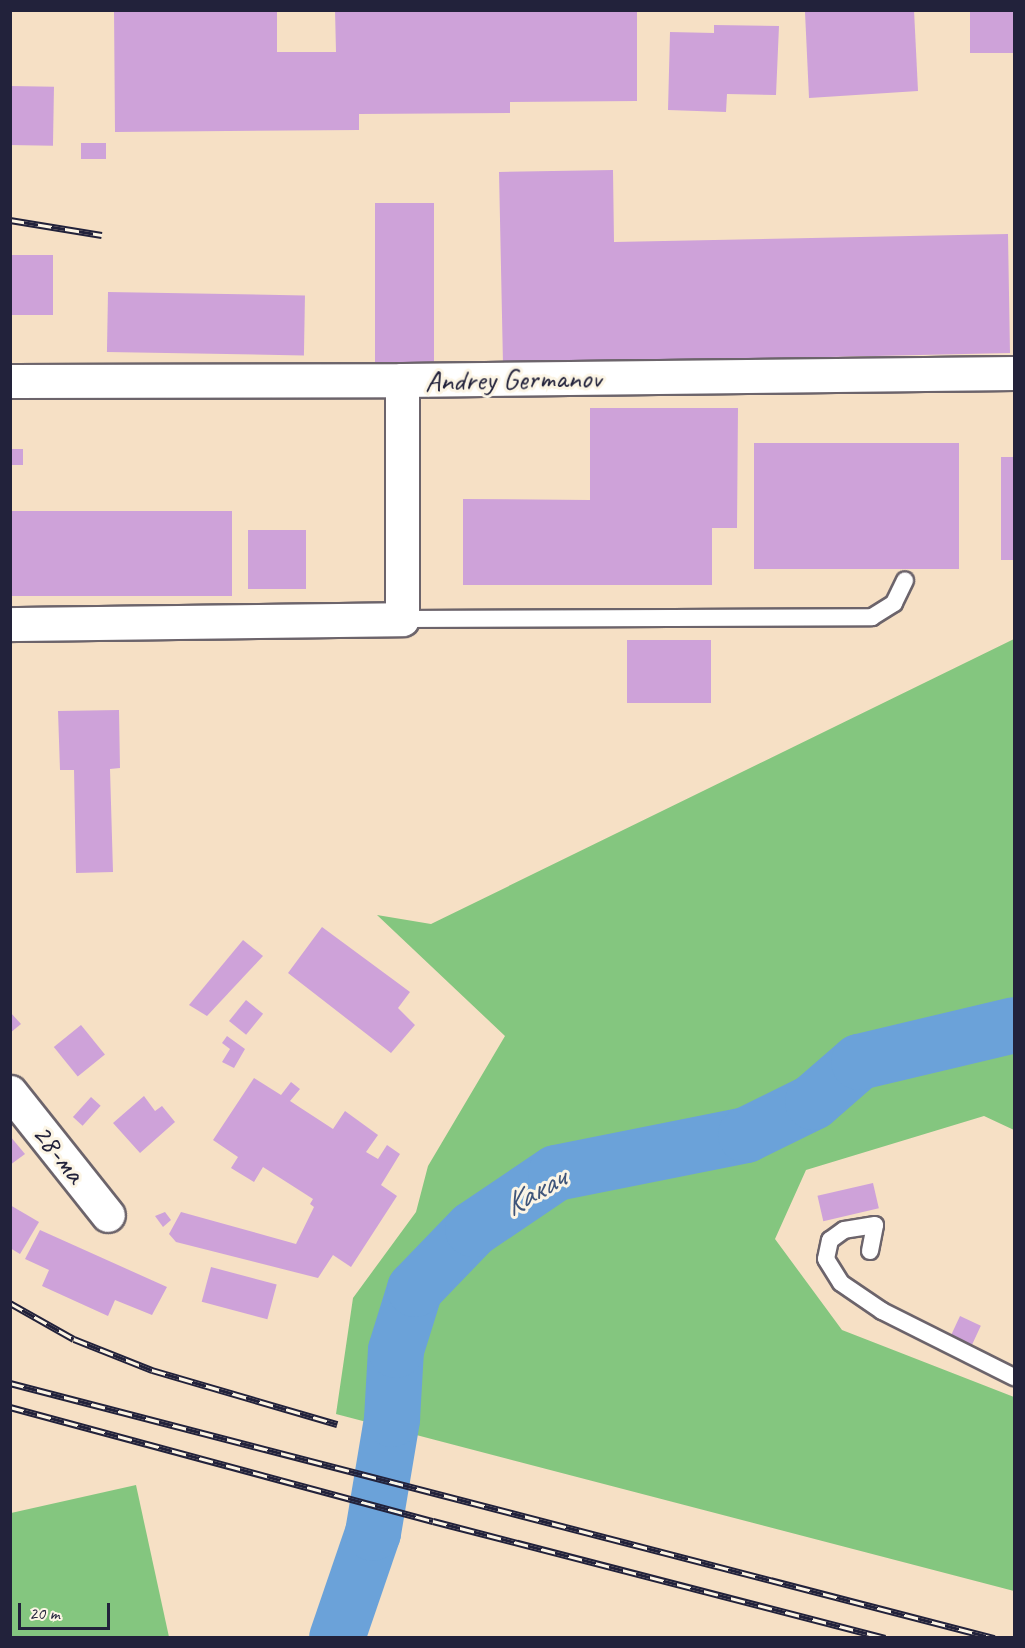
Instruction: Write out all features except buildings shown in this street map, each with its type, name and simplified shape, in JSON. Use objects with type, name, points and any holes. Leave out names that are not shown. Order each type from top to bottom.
[{"type":"street","name":"Andrey Germanov","points":[[10,381],[402,381],[1014,373]]},
{"type":"street","points":[[10,624],[402,620],[402,381]]},
{"type":"street","name":"28-ма","points":[[10,1092],[108,1215]]},
{"type":"lane","points":[[402,620],[872,617],[894,603],[905,580]]},
{"type":"lane","points":[[870,1251],[875,1225],[844,1230],[830,1240],[826,1259],[841,1283],[882,1311],[1014,1377]]},
{"type":"green space","points":[[1014,639],[1014,1130],[984,1116],[806,1170],[775,1239],[842,1330],[1014,1397],[1014,1591],[336,1414],[353,1298],[416,1212],[428,1166],[505,1036],[377,915],[431,924]]},
{"type":"green space","points":[[136,1485],[169,1637],[11,1637],[11,1513]]},
{"type":"waterway","name":"Какач","points":[[337,1638],[373,1533],[392,1419],[396,1350],[415,1289],[473,1229],[556,1173],[746,1135],[813,1102],[859,1062],[1014,1025]]},
{"type":"railway","points":[[10,220],[102,235]]},
{"type":"railway","points":[[10,1303],[74,1339],[152,1370],[337,1424]]},
{"type":"railway","points":[[10,1383],[994,1638]]},
{"type":"railway","points":[[10,1407],[433,1521],[885,1638]]}]
